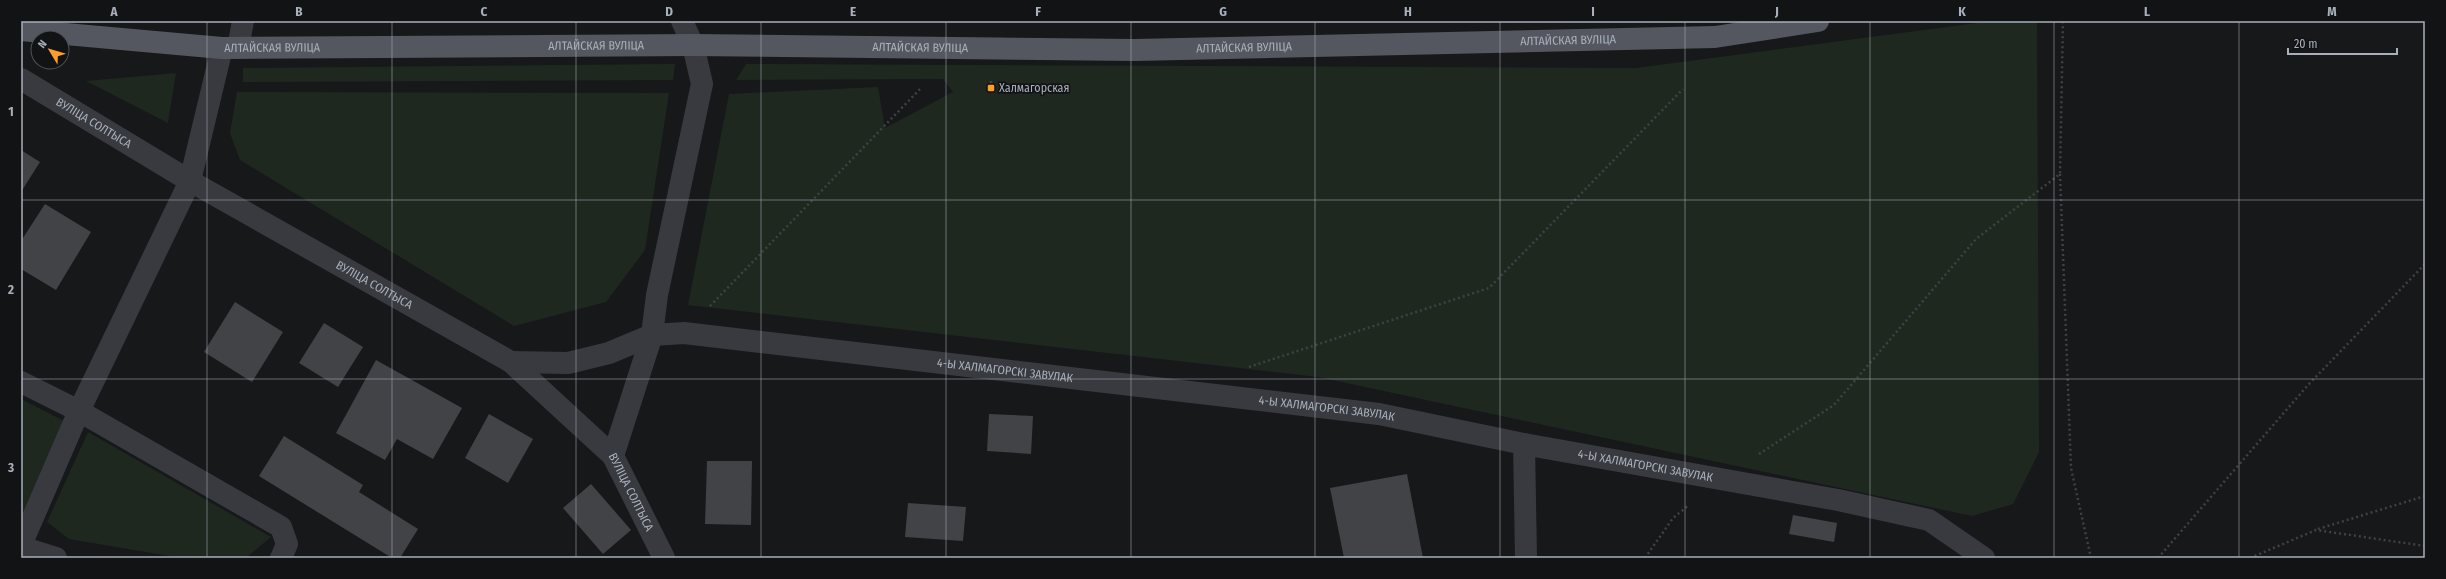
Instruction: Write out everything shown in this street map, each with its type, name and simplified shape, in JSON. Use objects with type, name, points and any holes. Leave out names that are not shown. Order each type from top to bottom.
[{"type":"main road","name":"АЛТАЙСКАЯ ВУЛІЦА","points":[[21,30],[230,48],[693,45],[1135,50],[1715,37],[1818,21]]},
{"type":"street","points":[[56,558],[21,546],[79,411],[190,181],[230,48],[243,21]]},
{"type":"street","points":[[613,456],[652,335],[657,294],[702,84],[693,45],[682,21]]},
{"type":"street","name":"ВУЛІЦА СОЛТЫСА","points":[[21,79],[190,181],[511,362],[613,456],[664,558]]},
{"type":"street","name":"4-Ы ХАЛМАГОРСКІ ЗАВУЛАК","points":[[511,362],[568,362],[609,353],[652,335],[684,333],[1379,414],[1524,444],[1722,478],[1929,520],[1984,558]]},
{"type":"street","points":[[21,382],[79,411],[281,527],[288,544],[281,558]]},
{"type":"street","points":[[1524,444],[1526,558]]},
{"type":"path","points":[[2063,21],[2060,174],[2071,468],[2091,558]]},
{"type":"path","points":[[684,333],[922,87]]},
{"type":"path","points":[[1247,368],[1489,288],[1683,89]]},
{"type":"path","points":[[1645,558],[1673,518],[1722,478],[1834,405],[1976,239],[2060,174]]},
{"type":"path","points":[[2158,558],[2308,385],[2425,264]]},
{"type":"path","points":[[2250,558],[2316,530],[2425,496]]},
{"type":"path","points":[[2316,530],[2425,546]]},
{"type":"shaded area","points":[[1992,21],[2037,21],[2039,452],[2013,504],[1972,516],[1318,377],[688,305],[729,94],[878,87],[885,128],[953,92],[943,79],[736,80],[746,64],[1636,68]]},
{"type":"shaded area","points":[[675,64],[673,80],[243,82],[243,68]]},
{"type":"shaded area","points":[[176,73],[168,123],[86,81]]},
{"type":"shaded area","points":[[237,92],[669,93],[645,250],[606,302],[514,326],[240,160],[230,133]]},
{"type":"shaded area","points":[[21,399],[64,421],[21,519]]},
{"type":"shaded area","points":[[88,432],[271,537],[246,558],[181,558],[69,539],[47,522]]},
{"type":"building","points":[[21,150],[40,162],[21,192]]},
{"type":"building","points":[[45,204],[91,232],[56,290],[21,269],[21,241]]},
{"type":"building","points":[[235,302],[283,332],[252,382],[204,352]]},
{"type":"building","points":[[324,323],[363,347],[338,387],[299,363]]},
{"type":"building","points":[[376,360],[462,408],[433,459],[397,439],[385,460],[336,433]]},
{"type":"building","points":[[489,414],[533,439],[508,483],[465,458]]},
{"type":"building","points":[[989,414],[1033,416],[1031,454],[987,451]]},
{"type":"building","points":[[284,436],[363,485],[359,492],[418,529],[400,558],[392,558],[259,476]]},
{"type":"building","points":[[707,461],[752,461],[751,525],[705,524]]},
{"type":"building","points":[[1407,474],[1423,558],[1344,558],[1330,488]]},
{"type":"building","points":[[591,484],[631,530],[603,554],[563,508]]},
{"type":"building","points":[[908,503],[966,507],[963,541],[905,537]]},
{"type":"building","points":[[1793,515],[1837,523],[1834,542],[1789,534]]},
{"type":"place","name":"Халмагорская","points":[[991,88]]}]
